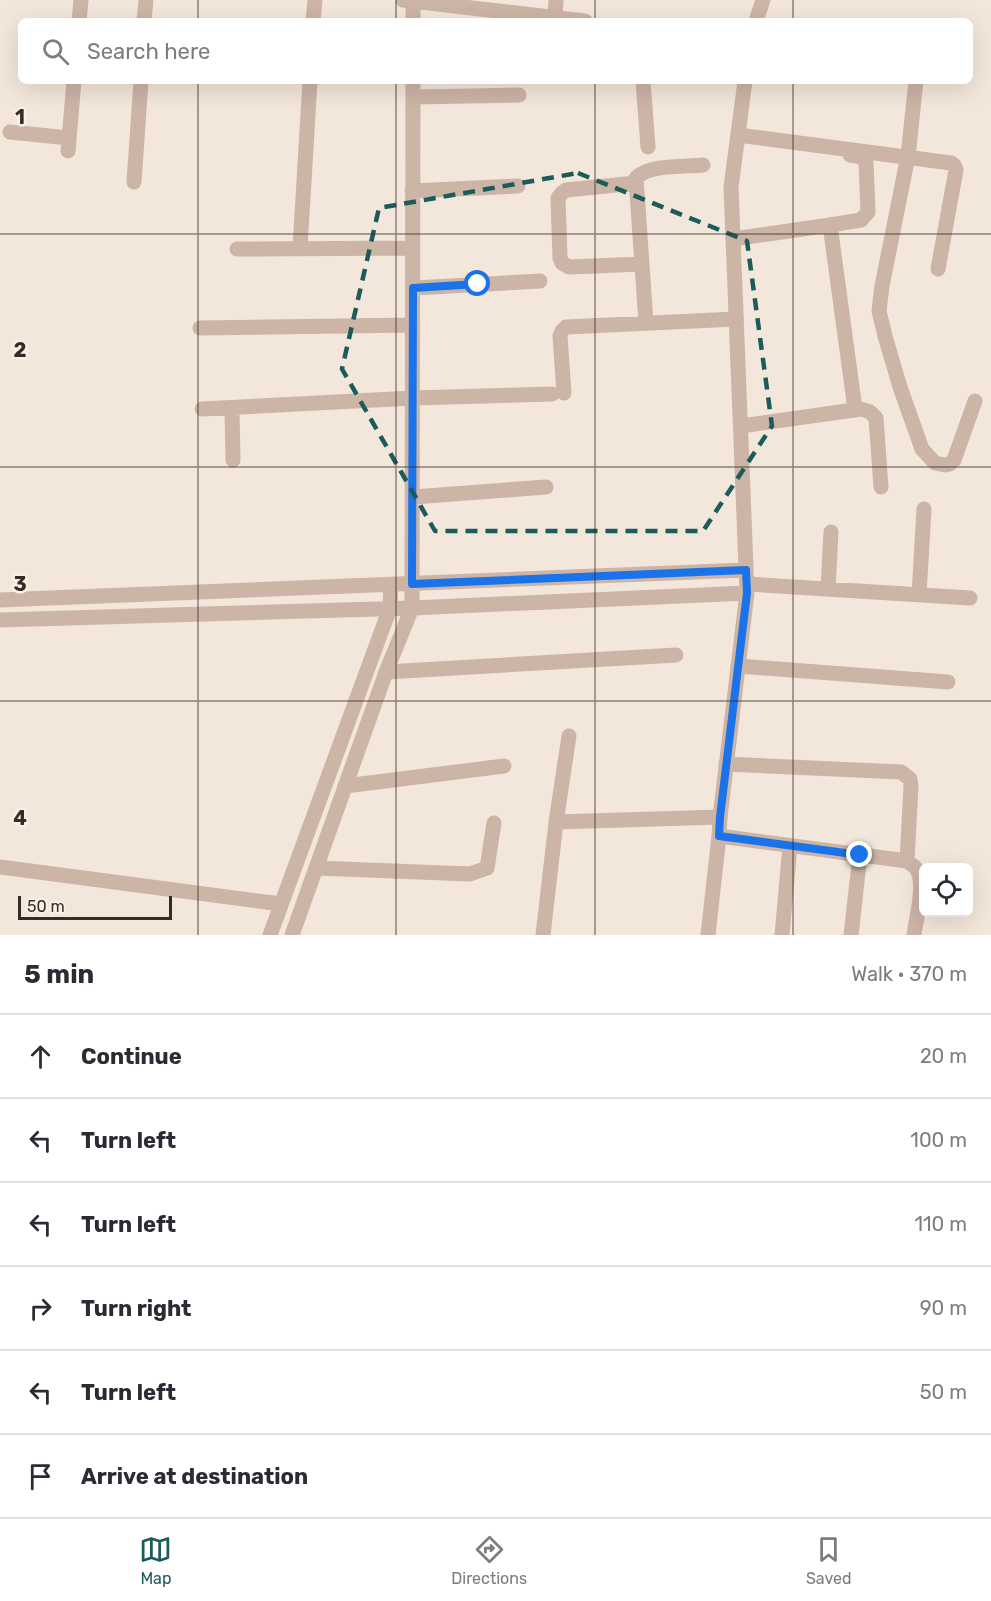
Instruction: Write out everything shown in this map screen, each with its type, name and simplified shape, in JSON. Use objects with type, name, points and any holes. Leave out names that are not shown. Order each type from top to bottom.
[{"type":"street","points":[[79,18],[81,0]]},
{"type":"street","points":[[144,18],[146,0]]},
{"type":"street","points":[[314,18],[315,0]]},
{"type":"street","points":[[411,18],[408,1],[458,3],[555,18],[556,0]]},
{"type":"street","points":[[757,18],[763,0]]},
{"type":"street","points":[[10,132],[69,145],[74,84]]},
{"type":"street","points":[[134,182],[141,84]]},
{"type":"street","points":[[300,248],[310,84]]},
{"type":"street","points":[[292,935],[386,672],[412,608],[413,84]]},
{"type":"street","points":[[643,84],[648,147]]},
{"type":"street","points":[[708,935],[747,582],[731,187],[745,84]]},
{"type":"street","points":[[916,84],[908,156],[879,311],[913,427],[922,449],[935,463],[945,465],[954,460],[975,400]]},
{"type":"street","points":[[412,97],[519,94]]},
{"type":"street","points":[[738,135],[908,156],[954,165],[956,170],[938,269]]},
{"type":"street","points":[[733,239],[865,218],[868,212],[866,162],[858,156],[823,153]]},
{"type":"street","points":[[646,323],[636,178],[650,169],[703,165]]},
{"type":"street","points":[[636,183],[566,190],[562,193],[558,198],[560,258],[562,263],[569,267],[642,264]]},
{"type":"street","points":[[412,191],[518,186]]},
{"type":"street","points":[[830,225],[855,409]]},
{"type":"street","points":[[237,249],[413,248]]},
{"type":"street","points":[[413,288],[540,280]]},
{"type":"street","points":[[202,409],[413,398],[558,394],[560,336],[566,327],[736,319]]},
{"type":"street","points":[[200,328],[413,325]]},
{"type":"street","points":[[232,408],[233,459]]},
{"type":"street","points":[[741,426],[855,409],[870,411],[876,418],[881,487]]},
{"type":"street","points":[[413,497],[546,487]]},
{"type":"street","points":[[919,595],[924,509]]},
{"type":"street","points":[[828,589],[831,532]]},
{"type":"street","points":[[0,621],[412,608],[747,582]]},
{"type":"street","points":[[0,600],[412,584],[747,582],[970,598]]},
{"type":"street","points":[[270,935],[390,608],[391,585]]},
{"type":"street","points":[[386,672],[676,655]]},
{"type":"street","points":[[738,666],[948,682]]},
{"type":"street","points":[[543,935],[555,822],[569,736]]},
{"type":"street","points":[[726,764],[901,772],[910,779],[911,786],[907,861]]},
{"type":"street","points":[[345,786],[504,766]]},
{"type":"street","points":[[555,822],[720,817]]},
{"type":"street","points":[[316,868],[470,874],[487,868],[494,823]]},
{"type":"street","points":[[719,836],[907,861],[915,866],[921,883],[914,935]]},
{"type":"street","points":[[782,935],[790,846]]},
{"type":"street","points":[[851,935],[860,855]]},
{"type":"street","points":[[0,867],[281,904]]},
{"type":"highlighted area","points":[[578,173],[747,241],[772,426],[703,531],[435,531],[342,369],[379,208]]},
{"type":"route","points":[[478,284],[413,288],[412,584],[746,570],[747,593],[719,836],[860,855]]}]
